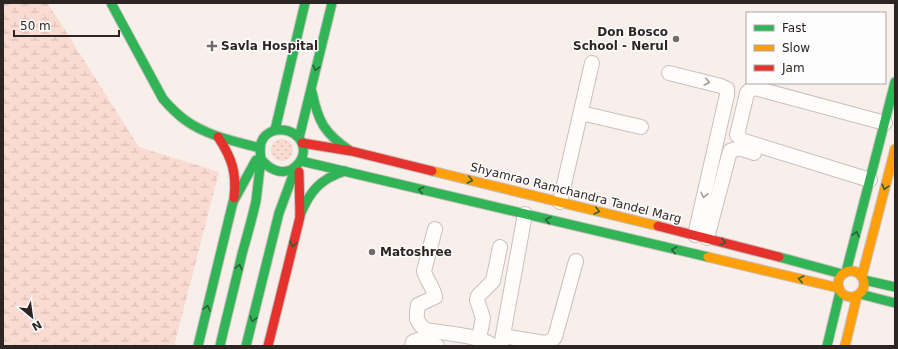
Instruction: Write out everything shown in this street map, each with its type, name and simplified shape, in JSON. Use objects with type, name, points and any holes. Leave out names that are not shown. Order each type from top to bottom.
[{"type":"street","points":[[111,3],[167,105],[199,130],[260,154],[265,165],[277,172],[290,170],[298,164],[345,171],[839,290],[848,297],[858,295],[895,303]]},
{"type":"street","points":[[275,130],[305,3]]},
{"type":"street","points":[[301,141],[311,90],[332,3]]},
{"type":"street","points":[[560,202],[592,64]]},
{"type":"street","points":[[669,73],[722,86],[727,89],[701,236]]},
{"type":"street","points":[[827,346],[839,290],[838,281],[844,273],[885,123],[892,109],[895,82]]},
{"type":"street","points":[[869,182],[744,141],[737,135],[747,93],[755,88],[885,123]]},
{"type":"street","points":[[311,90],[316,113],[323,126],[333,138],[351,151]]},
{"type":"street","points":[[581,113],[641,127]]},
{"type":"street","points":[[220,346],[254,207],[261,142],[269,132],[282,129],[288,130],[295,133],[301,141],[303,149],[279,213],[246,346]]},
{"type":"street","points":[[198,346],[234,202],[235,174],[233,163],[218,137]]},
{"type":"street","name":"Shyamrao Ramchandra Tandel Marg","points":[[301,141],[351,151],[701,236],[844,273]]},
{"type":"street","points":[[701,236],[730,151],[735,149],[739,148],[869,182]]},
{"type":"street","points":[[863,278],[895,149]]},
{"type":"street","points":[[234,202],[260,154]]},
{"type":"street","points":[[298,164],[300,218]]},
{"type":"street","points":[[268,346],[300,218],[306,200],[318,185],[327,178],[345,171]]},
{"type":"street","points":[[499,343],[525,214]]},
{"type":"street","points":[[435,229],[424,271],[435,293],[435,297],[418,304],[416,316],[419,324],[425,330],[479,339],[490,343],[545,343],[551,341],[555,336],[576,260]]},
{"type":"street","points":[[479,339],[483,318],[478,296],[493,281],[500,247]]},
{"type":"street","points":[[844,273],[850,271],[859,273],[865,284],[864,288],[858,295],[845,346]]},
{"type":"street","points":[[863,278],[895,287]]},
{"type":"street","points":[[412,346],[413,342],[418,340],[437,346]]},
{"type":"green space","points":[[3,3],[47,3],[139,147],[219,172],[174,346],[3,346]]},
{"type":"green space","points":[[282,139],[290,142],[293,150],[290,158],[282,161],[274,158],[271,150],[274,142]]},
{"type":"traffic: fast","points":[[111,3],[163,99],[174,110],[193,126],[202,130],[260,148]]},
{"type":"traffic: fast","points":[[275,130],[305,3]]},
{"type":"traffic: fast","points":[[299,138],[332,3]]},
{"type":"traffic: fast","points":[[846,272],[895,82]]},
{"type":"traffic: fast","points":[[312,92],[323,126],[340,144],[349,150]]},
{"type":"traffic: fast","points":[[220,346],[256,201],[261,163],[260,150],[261,143],[264,137],[269,133],[281,130],[293,133],[302,143],[303,155],[301,160],[293,169],[281,172],[267,166],[261,159]]},
{"type":"traffic: fast","points":[[198,346],[233,202],[256,160]]},
{"type":"traffic: fast","points":[[301,161],[708,257]]},
{"type":"traffic: fast","points":[[246,346],[279,213],[296,167]]},
{"type":"traffic: fast","points":[[300,215],[308,199],[322,182],[345,171]]},
{"type":"traffic: fast","points":[[779,257],[842,274]]},
{"type":"traffic: fast","points":[[864,280],[895,287]]},
{"type":"traffic: fast","points":[[827,346],[840,292]]},
{"type":"traffic: fast","points":[[860,294],[895,303]]},
{"type":"traffic: slow","points":[[862,276],[895,149]]},
{"type":"traffic: slow","points":[[432,171],[658,226]]},
{"type":"traffic: slow","points":[[708,257],[839,288]]},
{"type":"traffic: slow","points":[[851,271],[860,275],[864,284],[860,293],[851,297],[842,293],[838,284],[842,275],[851,271]]},
{"type":"traffic: slow","points":[[845,346],[857,296]]},
{"type":"traffic: jam","points":[[218,137],[227,152],[234,173],[234,198]]},
{"type":"traffic: jam","points":[[302,143],[351,151],[432,171]]},
{"type":"traffic: jam","points":[[268,346],[300,217],[299,172]]},
{"type":"traffic: jam","points":[[658,226],[779,257]]},
{"type":"place","name":"Don Bosco School - Nerul","points":[[676,39]]},
{"type":"place","name":"Savla Hospital","points":[[212,46]]},
{"type":"place","name":"Matoshree","points":[[372,252]]}]
